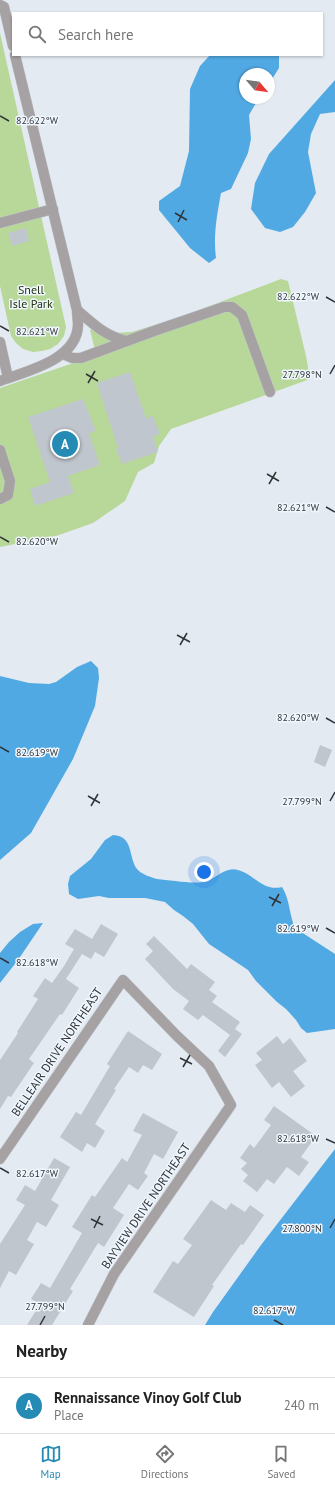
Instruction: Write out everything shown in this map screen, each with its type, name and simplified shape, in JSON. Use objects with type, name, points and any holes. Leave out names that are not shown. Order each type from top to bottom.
[{"type":"street","points":[[4,4],[12,41]]},
{"type":"street","points":[[0,342],[4,379],[45,365],[63,354],[72,345],[78,325],[77,310],[15,56]]},
{"type":"street","points":[[0,223],[52,210]]},
{"type":"street","points":[[63,354],[72,358],[81,358],[224,307],[232,307],[242,315],[270,392]]},
{"type":"street","points":[[77,310],[98,329],[113,338],[126,341]]},
{"type":"street","points":[[0,450],[10,481],[8,495],[0,499]]},
{"type":"street","name":"BELLEAIR DRIVE NORTHEAST","points":[[0,1159],[123,980],[177,1036],[209,1066],[231,1104]]},
{"type":"street","name":"BAYVIEW DRIVE NORTHEAST","points":[[88,1325],[114,1274],[231,1104]]},
{"type":"green space","name":"Snell Isle Park","points":[[0,33],[66,327],[64,336],[58,344],[50,349],[42,351],[33,352],[23,349],[11,336],[0,286]]},
{"type":"green space","points":[[281,279],[288,281],[310,379],[171,429],[159,446],[154,463],[138,472],[125,501],[93,523],[56,536],[0,547],[0,388],[91,357],[95,350],[90,330],[100,326],[113,333],[132,332],[183,316]]},
{"type":"water","points":[[209,56],[279,56],[279,68],[275,74],[275,68],[239,68],[239,104],[255,104],[249,115],[251,139],[248,153],[231,189],[221,193],[215,234],[216,258],[209,263],[190,248],[159,210],[159,201],[180,186],[189,151],[190,89],[200,66]]},
{"type":"water","points":[[335,80],[335,112],[320,114],[311,134],[308,152],[316,193],[305,212],[293,227],[280,232],[265,228],[251,209],[255,183],[269,154]]},
{"type":"water","points":[[91,661],[98,668],[99,678],[95,706],[73,759],[31,833],[0,860],[0,676],[29,683],[49,684],[56,682],[77,667]]},
{"type":"water","points":[[113,835],[120,836],[127,843],[130,848],[134,864],[139,871],[157,879],[203,882],[233,869],[244,872],[269,887],[282,887],[287,897],[295,928],[335,954],[335,1029],[307,1033],[301,1028],[286,1009],[256,981],[248,970],[209,944],[193,924],[165,902],[145,898],[109,898],[99,896],[78,899],[69,894],[68,884],[70,876],[91,859],[105,840]]},
{"type":"water","points":[[43,923],[18,960],[0,983],[0,953],[20,932],[33,924]]},
{"type":"water","points":[[335,1149],[335,1325],[205,1325],[261,1245]]},
{"type":"building","points":[[26,228],[29,241],[12,246],[8,233]]},
{"type":"building","points":[[130,372],[146,418],[153,416],[160,434],[153,437],[158,452],[122,464],[116,449],[118,448],[97,383]]},
{"type":"building","points":[[83,399],[96,431],[89,433],[100,465],[68,476],[74,493],[35,506],[30,489],[50,482],[28,417]]},
{"type":"building","points":[[320,745],[332,750],[325,767],[314,762]]},
{"type":"building","points":[[101,924],[118,934],[104,957],[95,952],[91,959],[82,954],[66,979],[79,988],[62,1015],[60,1014],[29,1059],[34,1063],[11,1097],[8,1096],[0,1109],[0,1060],[38,999],[33,996],[45,978],[52,983],[64,966],[74,949],[65,944],[75,929],[92,939]]},
{"type":"building","points":[[154,936],[187,969],[191,964],[215,982],[209,990],[217,996],[212,1002],[240,1022],[235,1029],[242,1034],[225,1057],[218,1051],[230,1035],[203,1015],[198,1020],[183,1009],[189,1001],[173,989],[145,959],[153,951],[146,944]]},
{"type":"building","points":[[128,1031],[162,1054],[152,1070],[143,1065],[138,1073],[129,1067],[114,1089],[116,1090],[95,1124],[105,1131],[95,1148],[87,1143],[82,1152],[60,1137],[76,1112],[81,1115],[110,1066],[107,1064]]},
{"type":"building","points":[[277,1036],[283,1044],[290,1038],[307,1061],[293,1071],[305,1086],[291,1097],[279,1082],[272,1088],[255,1065],[262,1060],[256,1053]]},
{"type":"building","points":[[274,1106],[316,1136],[301,1157],[309,1162],[299,1176],[287,1167],[274,1184],[267,1179],[257,1192],[243,1181],[248,1175],[241,1169],[247,1163],[240,1158],[250,1144],[254,1148],[271,1125],[264,1120]]},
{"type":"building","points":[[143,1113],[178,1132],[163,1159],[154,1154],[144,1173],[148,1176],[138,1190],[129,1184],[113,1208],[124,1215],[104,1247],[98,1243],[70,1289],[73,1291],[52,1325],[27,1325],[40,1304],[31,1299],[41,1283],[50,1288],[82,1233],[72,1227],[92,1195],[95,1197],[122,1158],[127,1162],[142,1135],[133,1131]]},
{"type":"building","points":[[54,1158],[70,1167],[51,1200],[59,1205],[46,1227],[37,1222],[27,1240],[34,1244],[16,1275],[9,1271],[0,1288],[0,1244],[25,1205],[16,1200],[25,1185],[35,1191]]},
{"type":"building","points":[[211,1200],[226,1210],[231,1203],[245,1212],[250,1205],[264,1215],[212,1285],[214,1286],[194,1317],[153,1292],[173,1261],[178,1264],[192,1245],[183,1239]]},
{"type":"place","name":"Rennaissance Vinoy Golf Club","points":[[65,444]]}]
